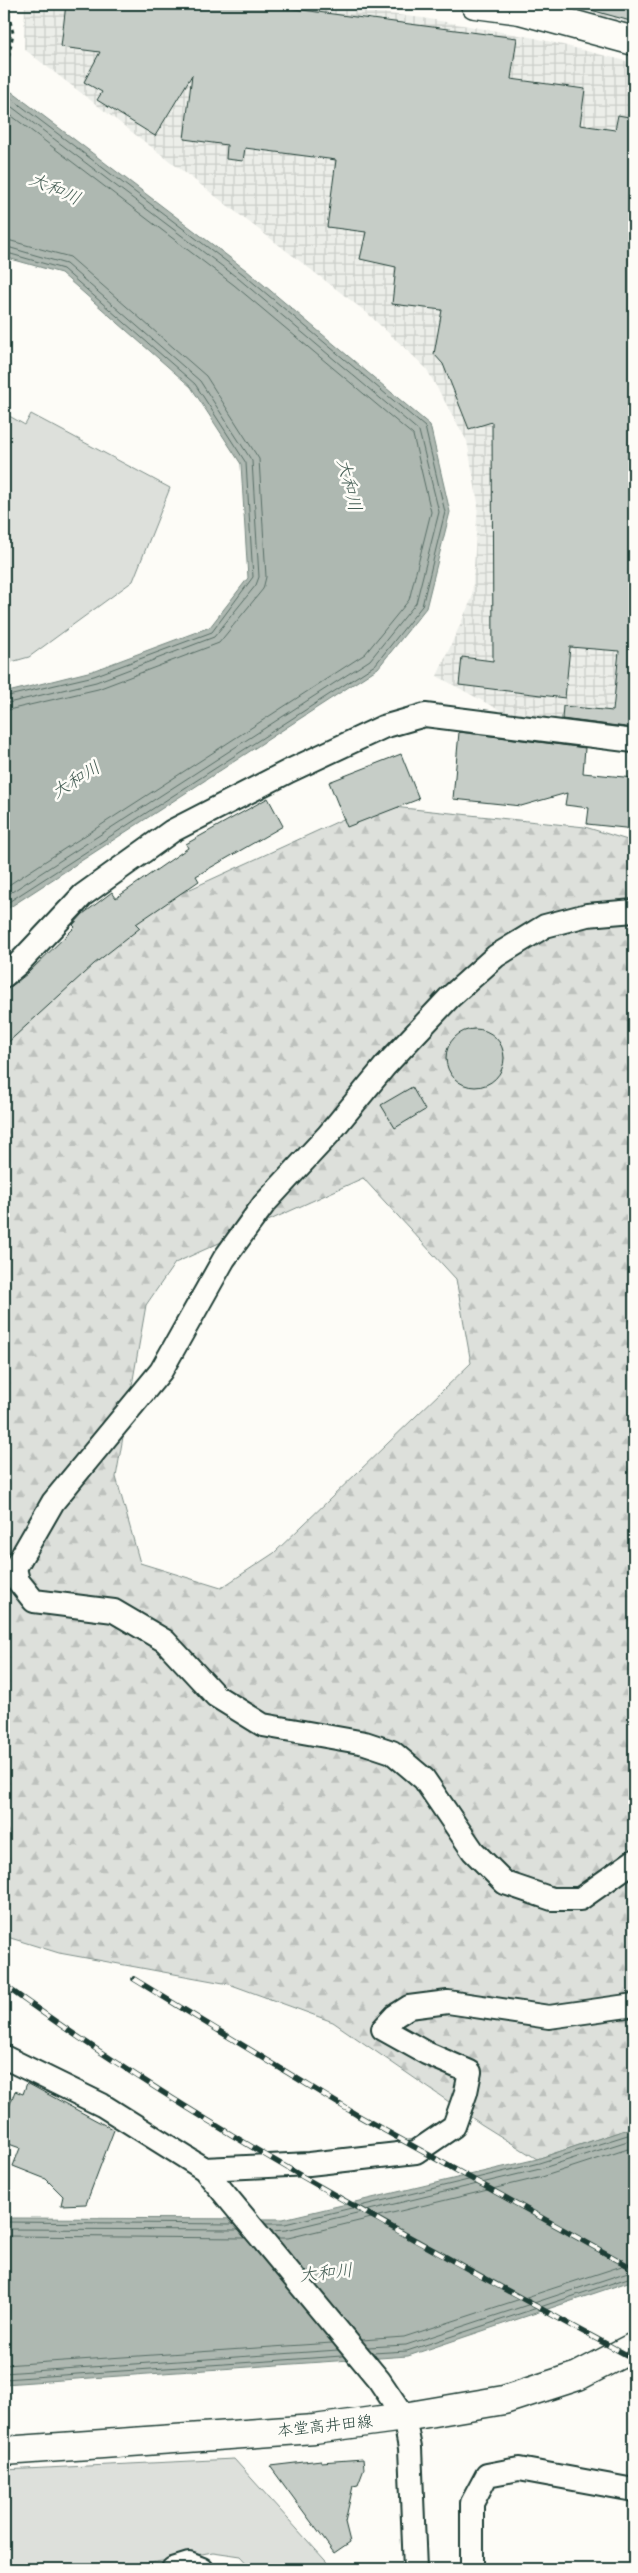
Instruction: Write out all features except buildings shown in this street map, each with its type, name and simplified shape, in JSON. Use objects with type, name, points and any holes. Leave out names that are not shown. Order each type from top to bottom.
[{"type":"main road","points":[[475,4],[520,10],[634,41]]},
{"type":"main road","name":"本堂高井田線","points":[[4,2451],[314,2428],[404,2417],[504,2400],[578,2376],[634,2347]]},
{"type":"street","points":[[4,976],[18,964],[83,896],[172,831],[288,771],[382,727],[425,715],[634,741]]},
{"type":"street","points":[[634,911],[587,915],[545,926],[496,956],[443,1005],[385,1066],[328,1135],[264,1204],[224,1259],[161,1371],[53,1502],[15,1568],[18,1581],[34,1601],[114,1611],[165,1641],[216,1696],[263,1725],[365,1743],[392,1752],[424,1779],[473,1851],[505,1883],[552,1899],[580,1899],[634,1861]]},
{"type":"street","points":[[209,2176],[416,2152],[454,2126],[466,2092],[470,2072],[426,2053],[383,2029],[395,2016],[409,2007],[448,2002],[549,2018],[634,2005]]},
{"type":"street","points":[[4,2057],[102,2106],[209,2176],[379,2380],[404,2417],[410,2448],[415,2569]]},
{"type":"street","points":[[472,2569],[472,2503],[487,2476],[519,2469],[634,2490]]},
{"type":"street","points":[[173,2569],[189,2564],[202,2569]]},
{"type":"path","points":[[4,136],[6,71],[13,33],[6,4]]},
{"type":"shaded area","points":[[25,4],[304,4],[423,18],[535,38],[634,63],[634,734],[521,722],[437,676],[472,598],[478,503],[467,441],[426,368],[366,312],[24,49]]},
{"type":"shaded area","points":[[557,4],[634,4],[634,26]]},
{"type":"green space","points":[[4,413],[25,425],[31,414],[170,488],[133,581],[29,657],[4,664]]},
{"type":"green space","points":[[374,805],[585,827],[634,842],[634,2127],[537,2159],[481,2124],[333,2022],[229,1984],[59,1953],[4,1936],[4,1019],[105,928]],"holes":[[[363,1178],[456,1279],[471,1363],[274,1553],[221,1588],[140,1563],[116,1477],[146,1305],[175,1263]]]},
{"type":"green space","points":[[234,2459],[333,2569],[253,2569],[241,2556],[213,2552],[116,2569],[4,2569],[4,2470]]},
{"type":"water","name":"大和川","points":[[4,86],[246,270],[430,425],[450,512],[426,608],[378,668],[4,911],[4,693],[92,671],[210,627],[248,578],[241,464],[191,387],[61,273],[4,257]]},
{"type":"water","name":"大和川","points":[[634,2127],[634,2280],[408,2356],[4,2384],[4,2218],[283,2219],[537,2159]]},
{"type":"railway","points":[[134,1979],[357,2115],[634,2269]]},
{"type":"railway","points":[[4,1985],[79,2038],[156,2088],[313,2183],[634,2359]]}]
